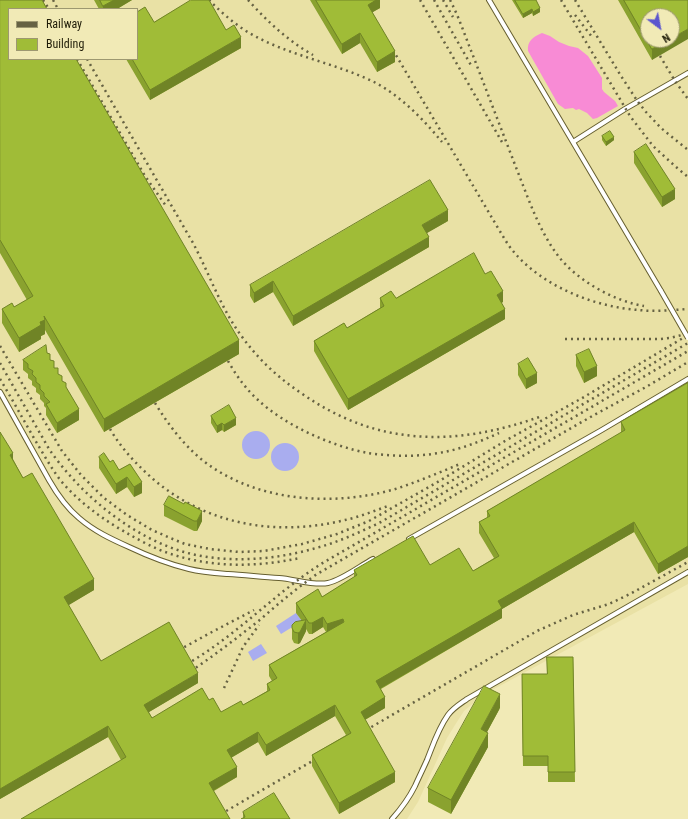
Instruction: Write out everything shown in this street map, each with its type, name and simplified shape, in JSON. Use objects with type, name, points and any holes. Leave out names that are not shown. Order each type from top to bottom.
[{"type":"lane","points":[[489,0],[688,338]]},
{"type":"lane","points":[[573,142],[625,109],[688,73]]},
{"type":"lane","points":[[405,541],[688,380]]},
{"type":"lane","points":[[0,392],[52,485],[70,509],[88,526],[147,556],[162,562],[201,571],[258,577],[286,578],[320,584],[335,580],[377,557]]},
{"type":"lane","points":[[392,819],[414,787],[443,722],[456,706],[537,657],[688,572]]},
{"type":"shaded area","points":[[0,0],[688,0],[688,584],[483,695],[464,711],[447,738],[418,802],[407,819],[0,819]]},
{"type":"shaded area","points":[[542,33],[559,42],[578,48],[588,56],[602,78],[602,89],[615,101],[618,106],[593,119],[587,113],[579,109],[565,109],[558,104],[528,51],[528,45],[531,40]]},
{"type":"water","points":[[256,431],[266,435],[270,445],[266,455],[256,459],[246,455],[242,445],[246,435]]},
{"type":"water","points":[[285,443],[295,447],[299,457],[295,467],[285,471],[275,467],[271,457],[275,447]]},
{"type":"water","points":[[296,613],[302,621],[281,634],[276,626]]},
{"type":"water","points":[[261,644],[267,653],[253,661],[248,652]]},
{"type":"building","points":[[0,0],[42,0],[46,8],[8,8],[8,60],[77,60],[239,340],[104,419],[44,316],[45,320],[40,322],[41,325],[19,338],[2,309],[12,303],[14,307],[33,296],[0,240]]},
{"type":"building","points":[[100,0],[114,0],[103,6]]},
{"type":"building","points":[[191,0],[209,0],[226,30],[234,25],[241,37],[150,90],[133,60],[138,60],[138,11],[145,7],[154,22]]},
{"type":"building","points":[[316,0],[376,0],[368,5],[395,51],[377,62],[360,33],[342,44]]},
{"type":"building","points":[[515,0],[536,0],[540,8],[533,12],[532,9],[523,14]]},
{"type":"building","points":[[624,0],[688,0],[688,29],[680,34],[680,8],[640,8],[640,28]]},
{"type":"building","points":[[610,131],[614,137],[606,142],[602,136]]},
{"type":"building","points":[[646,144],[675,189],[662,197],[634,152]]},
{"type":"building","points":[[430,180],[448,210],[422,225],[429,237],[293,316],[273,281],[254,293],[250,285]]},
{"type":"building","points":[[474,253],[485,274],[491,271],[503,291],[497,295],[505,309],[348,399],[314,341],[344,323],[347,328],[384,306],[380,298],[391,291],[396,298]]},
{"type":"building","points":[[46,345],[47,353],[50,354],[50,360],[54,361],[54,368],[58,368],[58,374],[62,376],[62,381],[66,383],[66,387],[79,409],[57,423],[46,404],[50,402],[44,396],[44,393],[40,389],[40,385],[36,382],[36,378],[32,374],[33,371],[28,368],[28,364],[23,360]]},
{"type":"building","points":[[589,349],[597,366],[584,372],[576,355]]},
{"type":"building","points":[[528,358],[537,373],[526,379],[518,364]]},
{"type":"building","points":[[688,383],[688,546],[658,564],[634,522],[498,601],[502,608],[376,681],[385,697],[361,712],[395,772],[339,803],[312,755],[351,733],[335,705],[266,745],[258,732],[227,750],[237,767],[209,783],[230,819],[21,819],[126,757],[108,726],[0,789],[0,432],[13,453],[10,455],[23,478],[32,473],[94,579],[64,597],[101,661],[169,622],[198,673],[144,705],[152,718],[202,688],[209,700],[213,698],[221,712],[241,701],[243,705],[270,690],[267,684],[277,678],[269,665],[344,622],[343,619],[327,624],[323,617],[309,623],[296,603],[318,589],[322,597],[357,575],[354,570],[413,536],[430,565],[459,548],[473,571],[499,556],[479,522],[490,516],[487,511],[625,430],[621,422]]},
{"type":"building","points":[[229,405],[236,418],[224,425],[222,423],[217,426],[211,416]]},
{"type":"building","points":[[104,453],[110,462],[113,460],[119,470],[130,464],[142,482],[134,487],[127,477],[116,484],[99,457]]},
{"type":"building","points":[[169,496],[202,511],[197,521],[194,521],[164,505]]},
{"type":"building","points":[[306,620],[300,632],[294,632],[292,625],[295,622]]},
{"type":"building","points":[[547,657],[573,657],[575,772],[548,772],[548,756],[523,756],[522,674],[547,674]]},
{"type":"building","points":[[484,686],[500,694],[481,729],[488,733],[451,800],[428,788]]},
{"type":"building","points":[[274,793],[290,819],[241,819],[245,817],[243,812]]},
{"type":"railway","points":[[43,0],[48,8]]},
{"type":"railway","points":[[53,0],[57,8]]},
{"type":"railway","points":[[209,0],[236,24],[261,39],[358,75],[384,88],[411,109],[442,142]]},
{"type":"railway","points":[[248,0],[278,30],[313,55]]},
{"type":"railway","points":[[420,0],[502,142]]},
{"type":"railway","points":[[434,0],[472,67]]},
{"type":"railway","points":[[443,0],[453,17]]},
{"type":"railway","points":[[450,0],[462,26],[530,204],[552,247],[567,266],[586,282],[621,300],[644,306]]},
{"type":"railway","points":[[561,0],[630,116],[653,146],[688,177]]},
{"type":"railway","points":[[575,0],[638,102],[661,128],[688,150]]},
{"type":"railway","points":[[575,15],[592,37]]},
{"type":"railway","points":[[390,45],[505,240],[525,263],[539,275],[554,284],[587,299],[604,304],[645,311],[688,309]]},
{"type":"railway","points":[[660,56],[688,99]]},
{"type":"railway","points":[[78,60],[145,176],[166,206]]},
{"type":"railway","points":[[88,60],[193,243],[233,323],[253,351],[284,380],[301,393],[330,411],[359,424],[388,432],[418,436],[448,437],[479,433],[510,426],[542,416]]},
{"type":"railway","points":[[565,339],[661,339],[682,335]]},
{"type":"railway","points":[[0,346],[62,451],[81,475],[104,498],[127,515],[152,530],[175,540],[185,544],[210,549],[239,552],[264,551],[302,544],[337,534],[369,521],[688,335]]},
{"type":"railway","points":[[0,363],[49,449],[61,466],[91,497],[108,511],[144,535],[164,545],[184,552],[217,558],[250,559],[267,558],[325,546],[381,522],[688,343]]},
{"type":"railway","points":[[187,664],[222,641],[287,588],[321,564],[688,351]]},
{"type":"railway","points":[[228,361],[249,390],[268,408],[294,426],[324,440],[354,450],[384,455],[424,455],[458,449],[499,433]]},
{"type":"railway","points":[[191,671],[261,619],[281,601],[317,574],[688,362]]},
{"type":"railway","points":[[0,379],[44,455],[61,481],[75,496],[91,509],[125,532],[165,552],[203,562],[236,565],[268,563],[300,558]]},
{"type":"railway","points":[[155,403],[176,433],[201,459],[222,473],[244,484],[268,492],[292,497],[318,499],[368,495],[401,487],[460,464]]},
{"type":"railway","points":[[110,429],[129,456],[153,479],[174,495],[196,507],[220,517],[269,527],[294,527],[319,525],[345,520],[388,506]]},
{"type":"railway","points":[[361,733],[537,631],[573,615],[609,604],[688,562]]},
{"type":"railway","points":[[179,650],[254,610]]},
{"type":"railway","points":[[224,688],[243,647],[259,625]]},
{"type":"railway","points":[[221,814],[321,756]]}]
